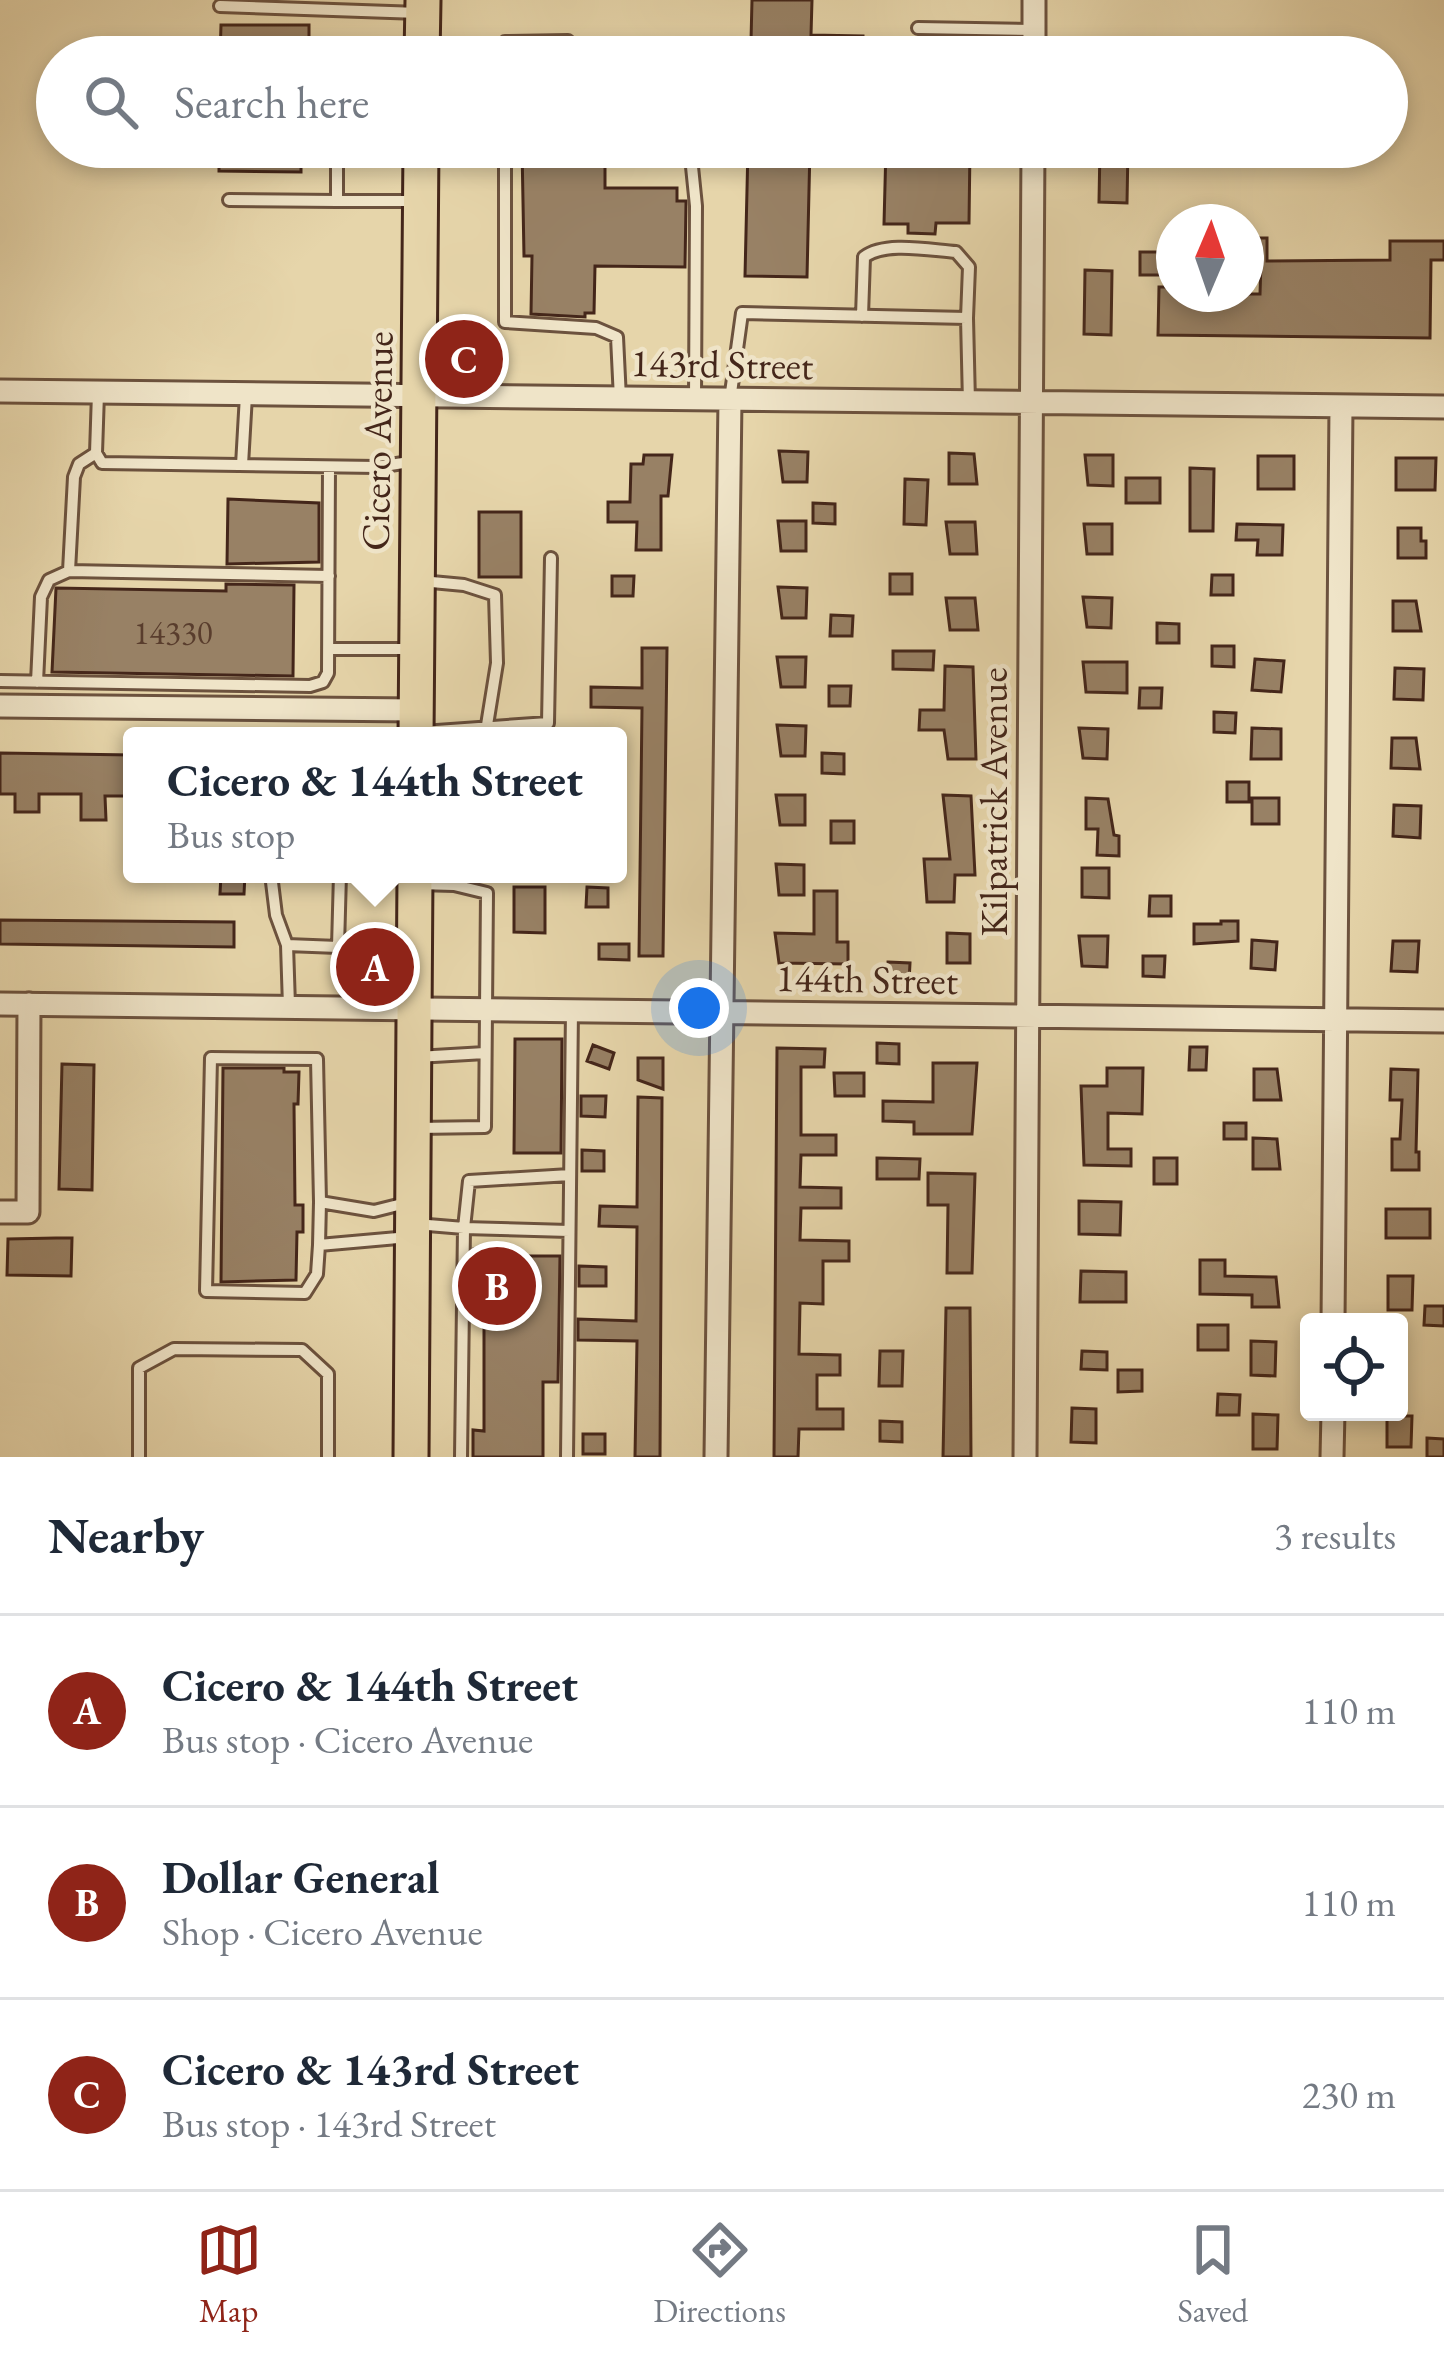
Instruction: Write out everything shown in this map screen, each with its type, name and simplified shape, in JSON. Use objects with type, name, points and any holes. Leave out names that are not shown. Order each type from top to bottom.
[{"type":"main road","name":"Cicero Avenue","points":[[416,726],[421,168]]},
{"type":"main road","points":[[411,1457],[415,883]]},
{"type":"street","points":[[1034,0],[1034,36]]},
{"type":"street","name":"Kilpatrick Avenue","points":[[1024,1457],[1033,168]]},
{"type":"street","name":"143rd Street","points":[[0,392],[1444,407]]},
{"type":"street","points":[[716,1457],[730,400]]},
{"type":"street","points":[[1333,1313],[1341,406]]},
{"type":"street","points":[[0,706],[416,726]]},
{"type":"street","name":"144th Street","points":[[0,1004],[1444,1022]]},
{"type":"street","points":[[0,1212],[28,1212],[29,1004]]},
{"type":"street","points":[[1332,1457],[1333,1421]]},
{"type":"lane","points":[[220,5],[422,7]]},
{"type":"lane","points":[[918,28],[1034,30]]},
{"type":"lane","points":[[337,168],[337,201]]},
{"type":"lane","points":[[505,168],[505,322],[596,328],[616,337],[620,399]]},
{"type":"lane","points":[[692,168],[694,400]]},
{"type":"lane","points":[[229,200],[421,201]]},
{"type":"lane","points":[[862,316],[864,257],[873,250],[956,252],[969,266],[969,403]]},
{"type":"lane","points":[[730,400],[742,313],[967,317]]},
{"type":"lane","points":[[98,393],[96,453],[102,463],[377,467],[418,460]]},
{"type":"lane","points":[[242,465],[246,395]]},
{"type":"lane","points":[[69,571],[74,477],[79,464],[96,453]]},
{"type":"lane","points":[[0,681],[310,686],[323,682],[328,673],[329,466]]},
{"type":"lane","points":[[416,726],[548,723],[550,558]]},
{"type":"lane","points":[[37,682],[41,597],[49,580],[69,571],[328,576]]},
{"type":"lane","points":[[417,580],[464,585],[495,596],[497,663],[487,725]]},
{"type":"lane","points":[[328,649],[416,649]]},
{"type":"lane","points":[[272,883],[287,945],[289,1006]]},
{"type":"lane","points":[[287,945],[338,947],[340,883]]},
{"type":"lane","points":[[414,1128],[485,1127],[487,893],[441,883]]},
{"type":"lane","points":[[566,1457],[572,1010]]},
{"type":"lane","points":[[414,1058],[485,1053]]},
{"type":"lane","points":[[211,1058],[317,1059],[320,1245],[316,1274],[305,1293],[206,1291],[211,1058]]},
{"type":"lane","points":[[461,1457],[464,1228],[469,1181],[570,1175]]},
{"type":"lane","points":[[320,1202],[464,1228],[569,1231]]},
{"type":"lane","points":[[320,1245],[413,1221]]},
{"type":"lane","points":[[139,1457],[139,1368],[174,1348],[302,1350],[328,1374],[328,1457]]},
{"type":"building","points":[[752,0],[812,0],[811,35],[863,36],[751,36]]},
{"type":"building","points":[[221,25],[309,25],[309,36],[221,36]]},
{"type":"building","points":[[219,168],[301,168],[301,172]]},
{"type":"building","points":[[522,168],[605,168],[605,188],[677,188],[677,201],[686,201],[685,267],[595,266],[594,313],[585,313],[585,317],[531,314],[532,256],[524,256]]},
{"type":"building","points":[[748,168],[810,168],[807,277],[745,276]]},
{"type":"building","points":[[885,168],[970,168],[969,223],[936,223],[935,234],[908,233],[908,224],[884,224]]},
{"type":"building","points":[[1100,168],[1128,168],[1127,203],[1099,202]]},
{"type":"building","points":[[1264,238],[1267,261],[1390,260],[1390,241],[1444,241],[1444,260],[1431,260],[1430,338],[1158,335],[1158,312],[1264,312]]},
{"type":"building","points":[[1140,252],[1156,252],[1156,275],[1140,275]]},
{"type":"building","points":[[1085,270],[1112,271],[1111,335],[1084,334]]},
{"type":"building","points":[[779,451],[808,452],[807,482],[783,482]]},
{"type":"building","points":[[949,453],[974,454],[977,484],[949,484]]},
{"type":"building","points":[[644,455],[672,455],[668,496],[661,496],[661,550],[636,550],[637,522],[608,522],[608,502],[630,502],[631,464],[643,464]]},
{"type":"building","points":[[1085,455],[1113,455],[1113,486],[1088,485]]},
{"type":"building","points":[[1258,456],[1294,456],[1294,489],[1258,489]]},
{"type":"building","points":[[1396,458],[1436,458],[1435,490],[1396,490]]},
{"type":"building","points":[[1190,468],[1214,469],[1213,531],[1190,531]]},
{"type":"building","points":[[1126,478],[1160,478],[1160,503],[1126,503]]},
{"type":"building","points":[[905,479],[928,480],[926,525],[904,524]]},
{"type":"building","points":[[228,499],[319,503],[319,562],[227,564]]},
{"type":"building","points":[[813,503],[835,504],[835,524],[813,523]]},
{"type":"building","points":[[479,512],[521,512],[521,577],[479,577]]},
{"type":"building","points":[[778,521],[806,521],[806,551],[781,551]]},
{"type":"building","points":[[946,522],[975,522],[977,554],[950,554]]},
{"type":"building","points":[[1084,524],[1112,524],[1112,554],[1087,554]]},
{"type":"building","points":[[1237,524],[1283,525],[1282,555],[1257,555],[1258,540],[1236,540]]},
{"type":"building","points":[[1398,528],[1421,528],[1426,558],[1398,558]]},
{"type":"building","points":[[890,574],[912,574],[912,594],[890,594]]},
{"type":"building","points":[[1212,575],[1233,575],[1233,595],[1211,595]]},
{"type":"building","points":[[612,576],[634,576],[633,596],[612,596]]},
{"type":"building","points":[[226,584],[294,585],[293,676],[52,672],[56,588],[226,591]]},
{"type":"building","points":[[778,587],[807,588],[806,618],[782,618]]},
{"type":"building","points":[[1083,597],[1112,598],[1111,628],[1087,627]]},
{"type":"building","points":[[946,598],[975,598],[978,630],[950,630]]},
{"type":"building","points":[[1393,601],[1416,601],[1421,631],[1393,631]]},
{"type":"building","points":[[831,615],[853,616],[852,636],[830,636]]},
{"type":"building","points":[[1157,623],[1179,624],[1179,643],[1157,643]]},
{"type":"building","points":[[1212,646],[1234,646],[1234,667],[1212,666]]},
{"type":"building","points":[[642,648],[667,648],[663,956],[639,956],[642,708],[591,707],[591,687],[642,688]]},
{"type":"building","points":[[893,651],[934,651],[933,670],[893,669]]},
{"type":"building","points":[[777,657],[806,657],[805,687],[781,687]]},
{"type":"building","points":[[1255,659],[1284,661],[1281,692],[1252,690]]},
{"type":"building","points":[[1083,662],[1127,662],[1127,693],[1086,692]]},
{"type":"building","points":[[945,666],[973,667],[976,759],[948,759],[944,730],[919,730],[920,710],[944,710]]},
{"type":"building","points":[[1395,668],[1424,669],[1423,700],[1394,699]]},
{"type":"building","points":[[829,686],[851,686],[850,706],[829,706]]},
{"type":"building","points":[[1140,688],[1162,688],[1161,708],[1139,708]]},
{"type":"building","points":[[1214,712],[1236,713],[1235,733],[1214,732]]},
{"type":"building","points":[[777,725],[806,726],[805,756],[781,756]]},
{"type":"building","points":[[1079,728],[1108,729],[1107,759],[1083,758]]},
{"type":"building","points":[[1252,728],[1281,729],[1281,759],[1251,759]]},
{"type":"building","points":[[1392,738],[1416,738],[1420,769],[1391,768]]},
{"type":"building","points":[[0,753],[123,755],[123,796],[105,796],[106,820],[81,820],[81,794],[39,794],[39,812],[15,812],[15,794],[0,794]]},
{"type":"building","points":[[822,753],[844,754],[844,774],[822,773]]},
{"type":"building","points":[[1227,782],[1249,782],[1249,802],[1227,802]]},
{"type":"building","points":[[776,795],[805,795],[805,825],[780,825]]},
{"type":"building","points":[[943,795],[971,796],[975,875],[955,875],[954,902],[927,902],[924,859],[950,859]]},
{"type":"building","points":[[1086,798],[1108,799],[1114,835],[1119,836],[1119,856],[1097,855],[1098,829],[1086,829]]},
{"type":"building","points":[[1252,798],[1279,798],[1279,824],[1252,824]]},
{"type":"building","points":[[1394,805],[1421,806],[1420,838],[1393,836]]},
{"type":"building","points":[[831,821],[854,821],[854,843],[831,843]]},
{"type":"building","points":[[776,864],[804,865],[804,895],[779,895]]},
{"type":"building","points":[[1082,868],[1109,868],[1109,898],[1082,897]]},
{"type":"building","points":[[221,883],[245,883],[244,894],[220,894]]},
{"type":"building","points":[[514,887],[545,887],[545,933],[514,932]]},
{"type":"building","points":[[587,887],[608,888],[608,907],[586,907]]},
{"type":"building","points":[[814,891],[837,891],[837,942],[848,942],[848,964],[779,963],[775,933],[814,934]]},
{"type":"building","points":[[1150,896],[1171,896],[1171,916],[1149,916]]},
{"type":"building","points":[[0,920],[234,922],[234,947],[0,944]]},
{"type":"building","points":[[1238,921],[1238,941],[1194,944],[1194,924]]},
{"type":"building","points":[[947,933],[970,934],[970,963],[947,963]]},
{"type":"building","points":[[1079,936],[1108,936],[1107,967],[1082,966]]},
{"type":"building","points":[[1252,940],[1277,942],[1275,970],[1251,968]]},
{"type":"building","points":[[1393,941],[1419,941],[1417,972],[1391,971]]},
{"type":"building","points":[[599,944],[629,944],[629,960],[599,959]]},
{"type":"building","points":[[1143,956],[1165,956],[1164,977],[1143,976]]},
{"type":"building","points":[[888,962],[910,963],[909,982],[887,982]]},
{"type":"building","points":[[515,1039],[562,1039],[561,1153],[514,1153]]},
{"type":"building","points":[[877,1043],[899,1044],[899,1064],[877,1063]]},
{"type":"building","points":[[593,1045],[614,1053],[609,1069],[587,1061]]},
{"type":"building","points":[[1190,1047],[1207,1047],[1206,1070],[1189,1070]]},
{"type":"building","points":[[777,1048],[825,1049],[824,1067],[801,1067],[801,1135],[836,1135],[836,1155],[801,1155],[800,1187],[841,1188],[841,1208],[801,1208],[800,1240],[849,1241],[849,1261],[823,1261],[823,1304],[800,1303],[799,1354],[840,1355],[840,1375],[817,1375],[817,1409],[843,1409],[843,1429],[799,1429],[798,1457],[774,1457]]},
{"type":"building","points":[[638,1058],[663,1058],[663,1089],[638,1080]]},
{"type":"building","points":[[933,1063],[977,1063],[972,1134],[914,1134],[914,1122],[883,1121],[883,1101],[933,1102]]},
{"type":"building","points":[[62,1064],[94,1065],[92,1190],[59,1189]]},
{"type":"building","points":[[223,1068],[299,1072],[298,1104],[294,1104],[295,1205],[303,1205],[303,1232],[297,1232],[296,1280],[221,1282]]},
{"type":"building","points":[[1107,1068],[1143,1068],[1142,1114],[1108,1113],[1108,1149],[1131,1149],[1131,1166],[1084,1165],[1081,1086],[1107,1086]]},
{"type":"building","points":[[1254,1069],[1277,1069],[1281,1100],[1254,1100]]},
{"type":"building","points":[[1391,1069],[1418,1070],[1419,1170],[1392,1170],[1392,1139],[1400,1139],[1402,1100],[1390,1100]]},
{"type":"building","points":[[834,1073],[864,1073],[864,1096],[835,1096]]},
{"type":"building","points":[[581,1096],[606,1096],[605,1117],[581,1116]]},
{"type":"building","points":[[638,1097],[662,1098],[660,1457],[635,1457],[637,1341],[578,1340],[578,1319],[636,1321],[637,1227],[599,1226],[600,1206],[637,1207]]},
{"type":"building","points":[[1224,1123],[1246,1123],[1246,1139],[1224,1139]]},
{"type":"building","points":[[1253,1138],[1277,1139],[1280,1169],[1253,1169]]},
{"type":"building","points":[[582,1150],[604,1151],[604,1171],[582,1171]]},
{"type":"building","points":[[877,1158],[920,1159],[919,1179],[877,1179]]},
{"type":"building","points":[[1154,1158],[1177,1158],[1177,1184],[1154,1184]]},
{"type":"building","points":[[928,1173],[975,1174],[972,1273],[947,1273],[948,1205],[928,1205]]},
{"type":"building","points":[[1079,1201],[1121,1202],[1120,1235],[1079,1234]]},
{"type":"building","points":[[1386,1209],[1430,1209],[1430,1238],[1386,1238]]},
{"type":"building","points":[[72,1238],[71,1276],[7,1275],[8,1239]]},
{"type":"building","points":[[474,1249],[511,1249],[511,1256],[560,1256],[558,1382],[543,1382],[543,1457],[473,1457],[473,1430],[484,1431],[484,1283],[474,1283]]},
{"type":"building","points":[[1200,1260],[1225,1260],[1225,1276],[1276,1277],[1279,1307],[1252,1307],[1252,1295],[1200,1294]]},
{"type":"building","points":[[579,1266],[606,1267],[606,1286],[579,1286]]},
{"type":"building","points":[[1081,1271],[1126,1272],[1126,1302],[1080,1302]]},
{"type":"building","points":[[1388,1276],[1413,1276],[1412,1310],[1388,1310]]},
{"type":"building","points":[[1425,1306],[1444,1306],[1444,1326],[1424,1325]]},
{"type":"building","points":[[946,1308],[970,1308],[971,1457],[943,1457]]},
{"type":"building","points":[[1198,1325],[1228,1325],[1228,1350],[1198,1350]]},
{"type":"building","points":[[1251,1341],[1276,1342],[1275,1376],[1251,1375]]},
{"type":"building","points":[[880,1351],[903,1351],[902,1386],[879,1386]]},
{"type":"building","points":[[1082,1351],[1107,1352],[1107,1370],[1081,1369]]},
{"type":"building","points":[[1118,1370],[1142,1370],[1142,1391],[1118,1392]]},
{"type":"building","points":[[1218,1394],[1240,1395],[1239,1415],[1217,1415]]},
{"type":"building","points":[[1072,1408],[1096,1409],[1096,1443],[1071,1442]]},
{"type":"building","points":[[1253,1414],[1278,1415],[1277,1449],[1253,1449]]},
{"type":"building","points":[[1412,1416],[1411,1447],[1387,1447],[1387,1421],[1408,1421]]},
{"type":"building","points":[[880,1421],[902,1422],[902,1442],[880,1441]]},
{"type":"building","points":[[583,1434],[605,1434],[605,1454],[583,1454]]},
{"type":"building","points":[[1427,1438],[1444,1439],[1444,1457],[1427,1457]]},
{"type":"place","name":"Cicero & 143rd Street","points":[[464,359]]},
{"type":"place","name":"Cicero & 144th Street","points":[[375,967]]},
{"type":"place","name":"Dollar General","points":[[497,1286]]}]
